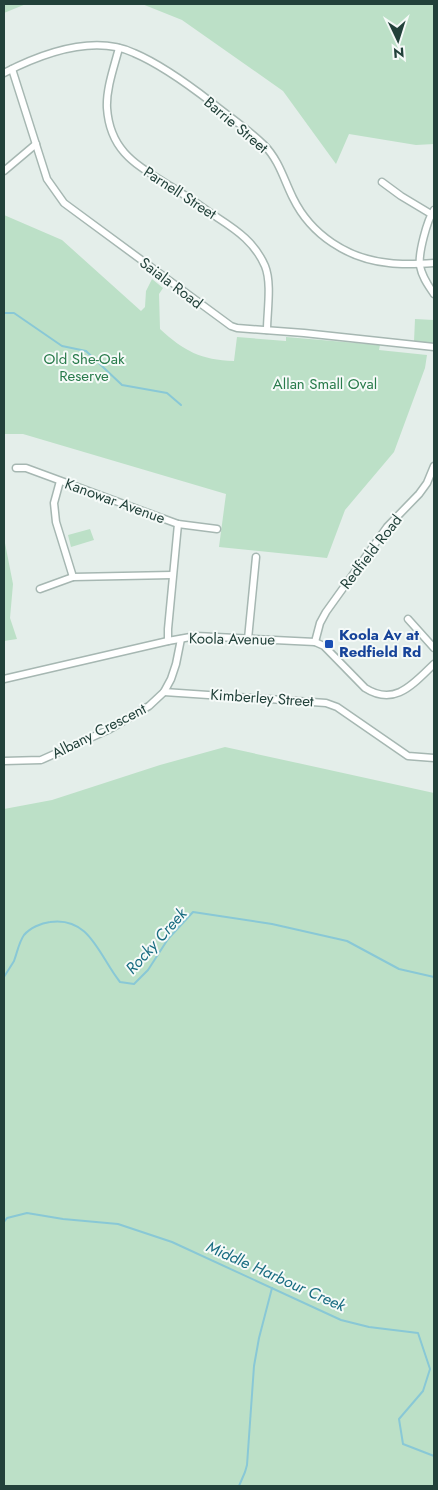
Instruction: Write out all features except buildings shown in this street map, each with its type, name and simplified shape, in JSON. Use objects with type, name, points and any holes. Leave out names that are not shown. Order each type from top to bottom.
[{"type":"street","name":"Barrie Street","points":[[4,73],[41,55],[74,47],[97,46],[134,52],[188,85],[264,145],[278,163],[298,209],[315,229],[328,240],[355,256],[373,261],[390,264],[434,263]]},
{"type":"street","name":"Parnell Street","points":[[118,48],[108,94],[107,108],[112,133],[118,146],[126,156],[148,174],[171,186],[239,231],[255,248],[266,268],[268,288],[267,330]]},
{"type":"street","name":"Saiala Road","points":[[12,69],[47,179],[64,203],[231,326],[434,347]]},
{"type":"street","points":[[4,171],[36,144]]},
{"type":"street","points":[[382,182],[433,212],[420,264],[422,276],[434,294]]},
{"type":"street","name":"Redfield Road","points":[[315,642],[320,624],[326,612],[387,527],[419,494],[427,483],[434,466]]},
{"type":"street","name":"Kanowar Avenue","points":[[16,468],[26,468],[178,524],[216,529]]},
{"type":"street","points":[[60,481],[54,503],[56,522],[73,577]]},
{"type":"street","points":[[168,641],[172,575],[178,524]]},
{"type":"street","points":[[248,639],[256,557]]},
{"type":"street","points":[[40,590],[73,577],[172,575]]},
{"type":"street","points":[[408,619],[434,648]]},
{"type":"street","name":"Koola Avenue","points":[[4,679],[196,636],[315,642]]},
{"type":"street","name":"Albany Crescent","points":[[4,761],[42,760],[112,727],[149,706],[164,692],[176,664],[181,638]]},
{"type":"street","points":[[315,642],[324,646],[358,682],[372,692],[379,694],[387,695],[403,692],[434,664]]},
{"type":"street","name":"Kimberley Street","points":[[164,692],[326,703],[345,712],[408,756],[434,758]]},
{"type":"green space","points":[[4,4],[26,4],[4,13]]},
{"type":"green space","points":[[142,4],[434,4],[434,144],[416,145],[349,134],[336,164],[283,91],[182,20]]},
{"type":"green space","name":"Old She-Oak Reserve","points":[[4,215],[62,240],[141,311],[145,307],[146,291],[152,279],[163,288],[159,294],[160,329],[185,349],[202,356],[234,361],[237,337],[286,341],[286,337],[380,345],[379,350],[427,355],[425,368],[394,452],[345,510],[327,558],[219,547],[226,494],[23,434],[4,434]]},
{"type":"green space","points":[[415,319],[434,320],[434,343],[414,342]]},
{"type":"green space","points":[[90,529],[94,540],[71,547],[68,535]]},
{"type":"green space","points":[[4,538],[13,584],[10,618],[17,639],[4,641]]},
{"type":"green space","points":[[225,747],[434,793],[434,1486],[4,1486],[4,809],[52,800],[160,765]]},
{"type":"waterway","points":[[4,313],[14,313],[62,346],[86,351],[122,385],[167,393],[181,405]]},
{"type":"waterway","name":"Rocky Creek","points":[[4,977],[14,961],[26,932],[43,923],[64,922],[75,925],[84,931],[120,982],[134,984],[148,970],[168,939],[193,912],[272,924],[347,941],[399,969],[434,977]]},
{"type":"waterway","name":"Middle Harbour Creek","points":[[4,1222],[7,1218],[27,1213],[63,1219],[118,1224],[172,1242],[341,1320],[369,1327],[418,1333],[430,1369],[423,1391],[399,1419],[403,1444],[434,1456]]},
{"type":"waterway","points":[[239,1486],[247,1465],[254,1366],[272,1288]]},
{"type":"place","name":"Koola Av at Redfield Rd","points":[[329,644]]},
{"type":"park label","name":"Allan Small Oval","points":[[325,384]]}]
